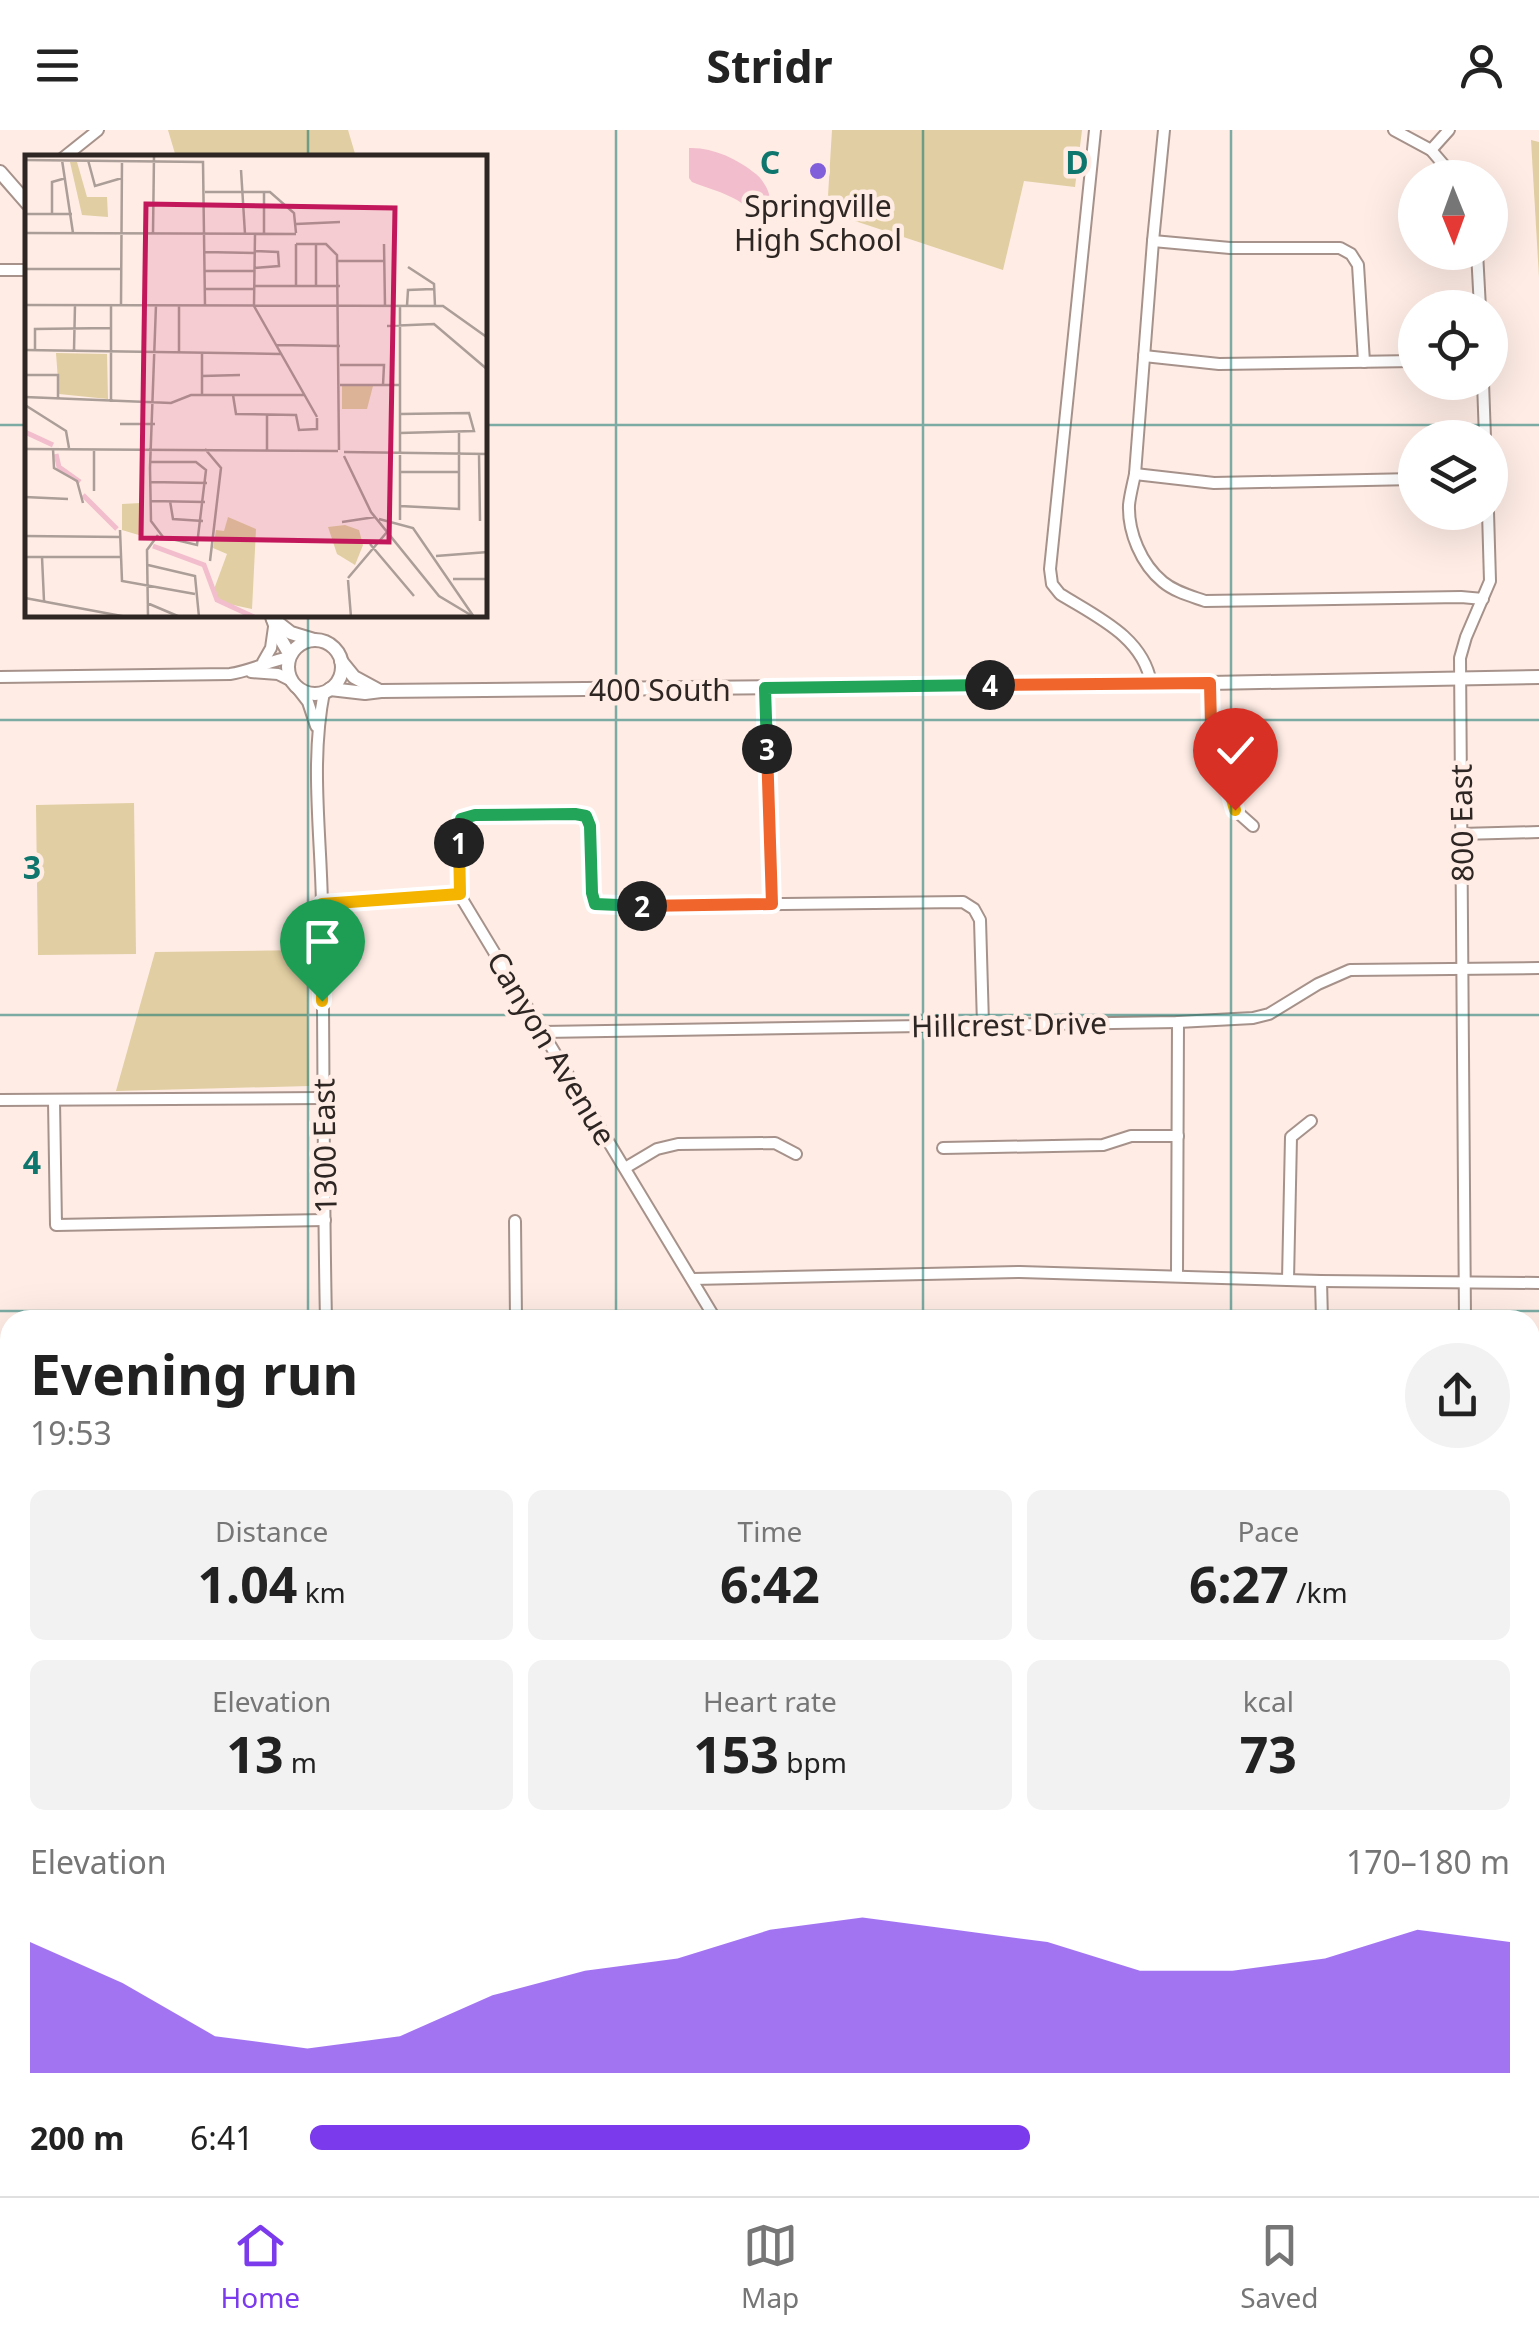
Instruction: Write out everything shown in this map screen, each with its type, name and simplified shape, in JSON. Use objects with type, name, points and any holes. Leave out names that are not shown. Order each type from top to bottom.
[{"type":"main road","points":[[0,172],[24,194]]},
{"type":"main road","points":[[273,620],[291,633],[314,640]]},
{"type":"main road","points":[[273,620],[290,656],[288,673],[307,693],[327,691],[340,678],[342,661]]},
{"type":"main road","points":[[290,656],[300,644],[321,640],[334,648],[354,676],[380,691]]},
{"type":"main road","name":"400 South","points":[[327,691],[1539,677]]},
{"type":"street","points":[[67,155],[98,130]]},
{"type":"street","points":[[1095,130],[1050,569],[1052,584],[1060,594],[1122,634],[1136,648],[1146,664],[1151,684]]},
{"type":"street","points":[[1164,130],[1135,474],[1129,504],[1134,542],[1155,574],[1181,593],[1205,601],[1483,599]]},
{"type":"street","points":[[1394,130],[1431,150],[1439,160]]},
{"type":"street","points":[[1431,150],[1449,130]]},
{"type":"street","points":[[1153,241],[1230,248],[1340,248],[1351,254],[1361,278],[1364,362]]},
{"type":"street","points":[[1144,356],[1219,364],[1398,361]]},
{"type":"street","points":[[1135,474],[1214,483],[1398,480]]},
{"type":"street","name":"800 East","points":[[1465,1310],[1460,658],[1490,581],[1489,530]]},
{"type":"street","points":[[261,666],[271,648],[273,620]]},
{"type":"street","points":[[246,672],[290,656]]},
{"type":"street","points":[[0,676],[246,672],[278,674],[293,682]]},
{"type":"street","name":"1300 East","points":[[293,682],[308,702],[318,732]]},
{"type":"street","points":[[1210,683],[1211,726],[1235,810],[1252,826]]},
{"type":"street","points":[[765,688],[772,904]]},
{"type":"street","name":"1300 East","points":[[326,1310],[318,732],[327,691]]},
{"type":"street","points":[[322,904],[460,894],[461,819],[475,815],[575,814],[586,816],[590,826],[595,904],[964,902],[980,920],[983,1024]]},
{"type":"street","points":[[1460,834],[1539,832]]},
{"type":"street","name":"Canyon Avenue","points":[[460,894],[710,1310]]},
{"type":"street","name":"Hillcrest Drive","points":[[543,1032],[1254,1018],[1269,1014],[1350,970],[1539,968]]},
{"type":"street","points":[[1177,1275],[1178,1022]]},
{"type":"street","points":[[0,1100],[323,1098]]},
{"type":"street","points":[[54,1101],[56,1225],[325,1220]]},
{"type":"street","points":[[1288,1280],[1290,1137],[1311,1121]]},
{"type":"street","points":[[943,1148],[1104,1145],[1130,1136],[1178,1136]]},
{"type":"street","points":[[624,1168],[657,1149],[678,1144],[776,1144],[796,1154]]},
{"type":"street","points":[[516,1221],[516,1310]]},
{"type":"street","points":[[692,1279],[1020,1272],[1539,1283]]},
{"type":"street","points":[[1321,1281],[1322,1310]]},
{"type":"shaded area","points":[[168,130],[348,130],[355,155],[175,155]]},
{"type":"shaded area","points":[[832,130],[1082,130],[1075,187],[1024,181],[1003,270],[846,218],[828,196]]},
{"type":"shaded area","points":[[1531,140],[1539,142],[1539,277]]},
{"type":"shaded area","points":[[689,148],[716,152],[749,169],[767,188],[769,205],[752,209],[692,182]]},
{"type":"shaded area","points":[[134,803],[136,954],[38,955],[36,805]]},
{"type":"shaded area","points":[[307,950],[309,1086],[116,1091],[155,952]]},
{"type":"place","name":"Springville High School","points":[[818,171]]},
{"type":"route","points":[[322,1001],[322,904],[460,894],[458,831],[461,819],[475,815],[586,816],[595,904],[772,904],[765,688],[1210,683],[1211,726],[1235,810]]}]
